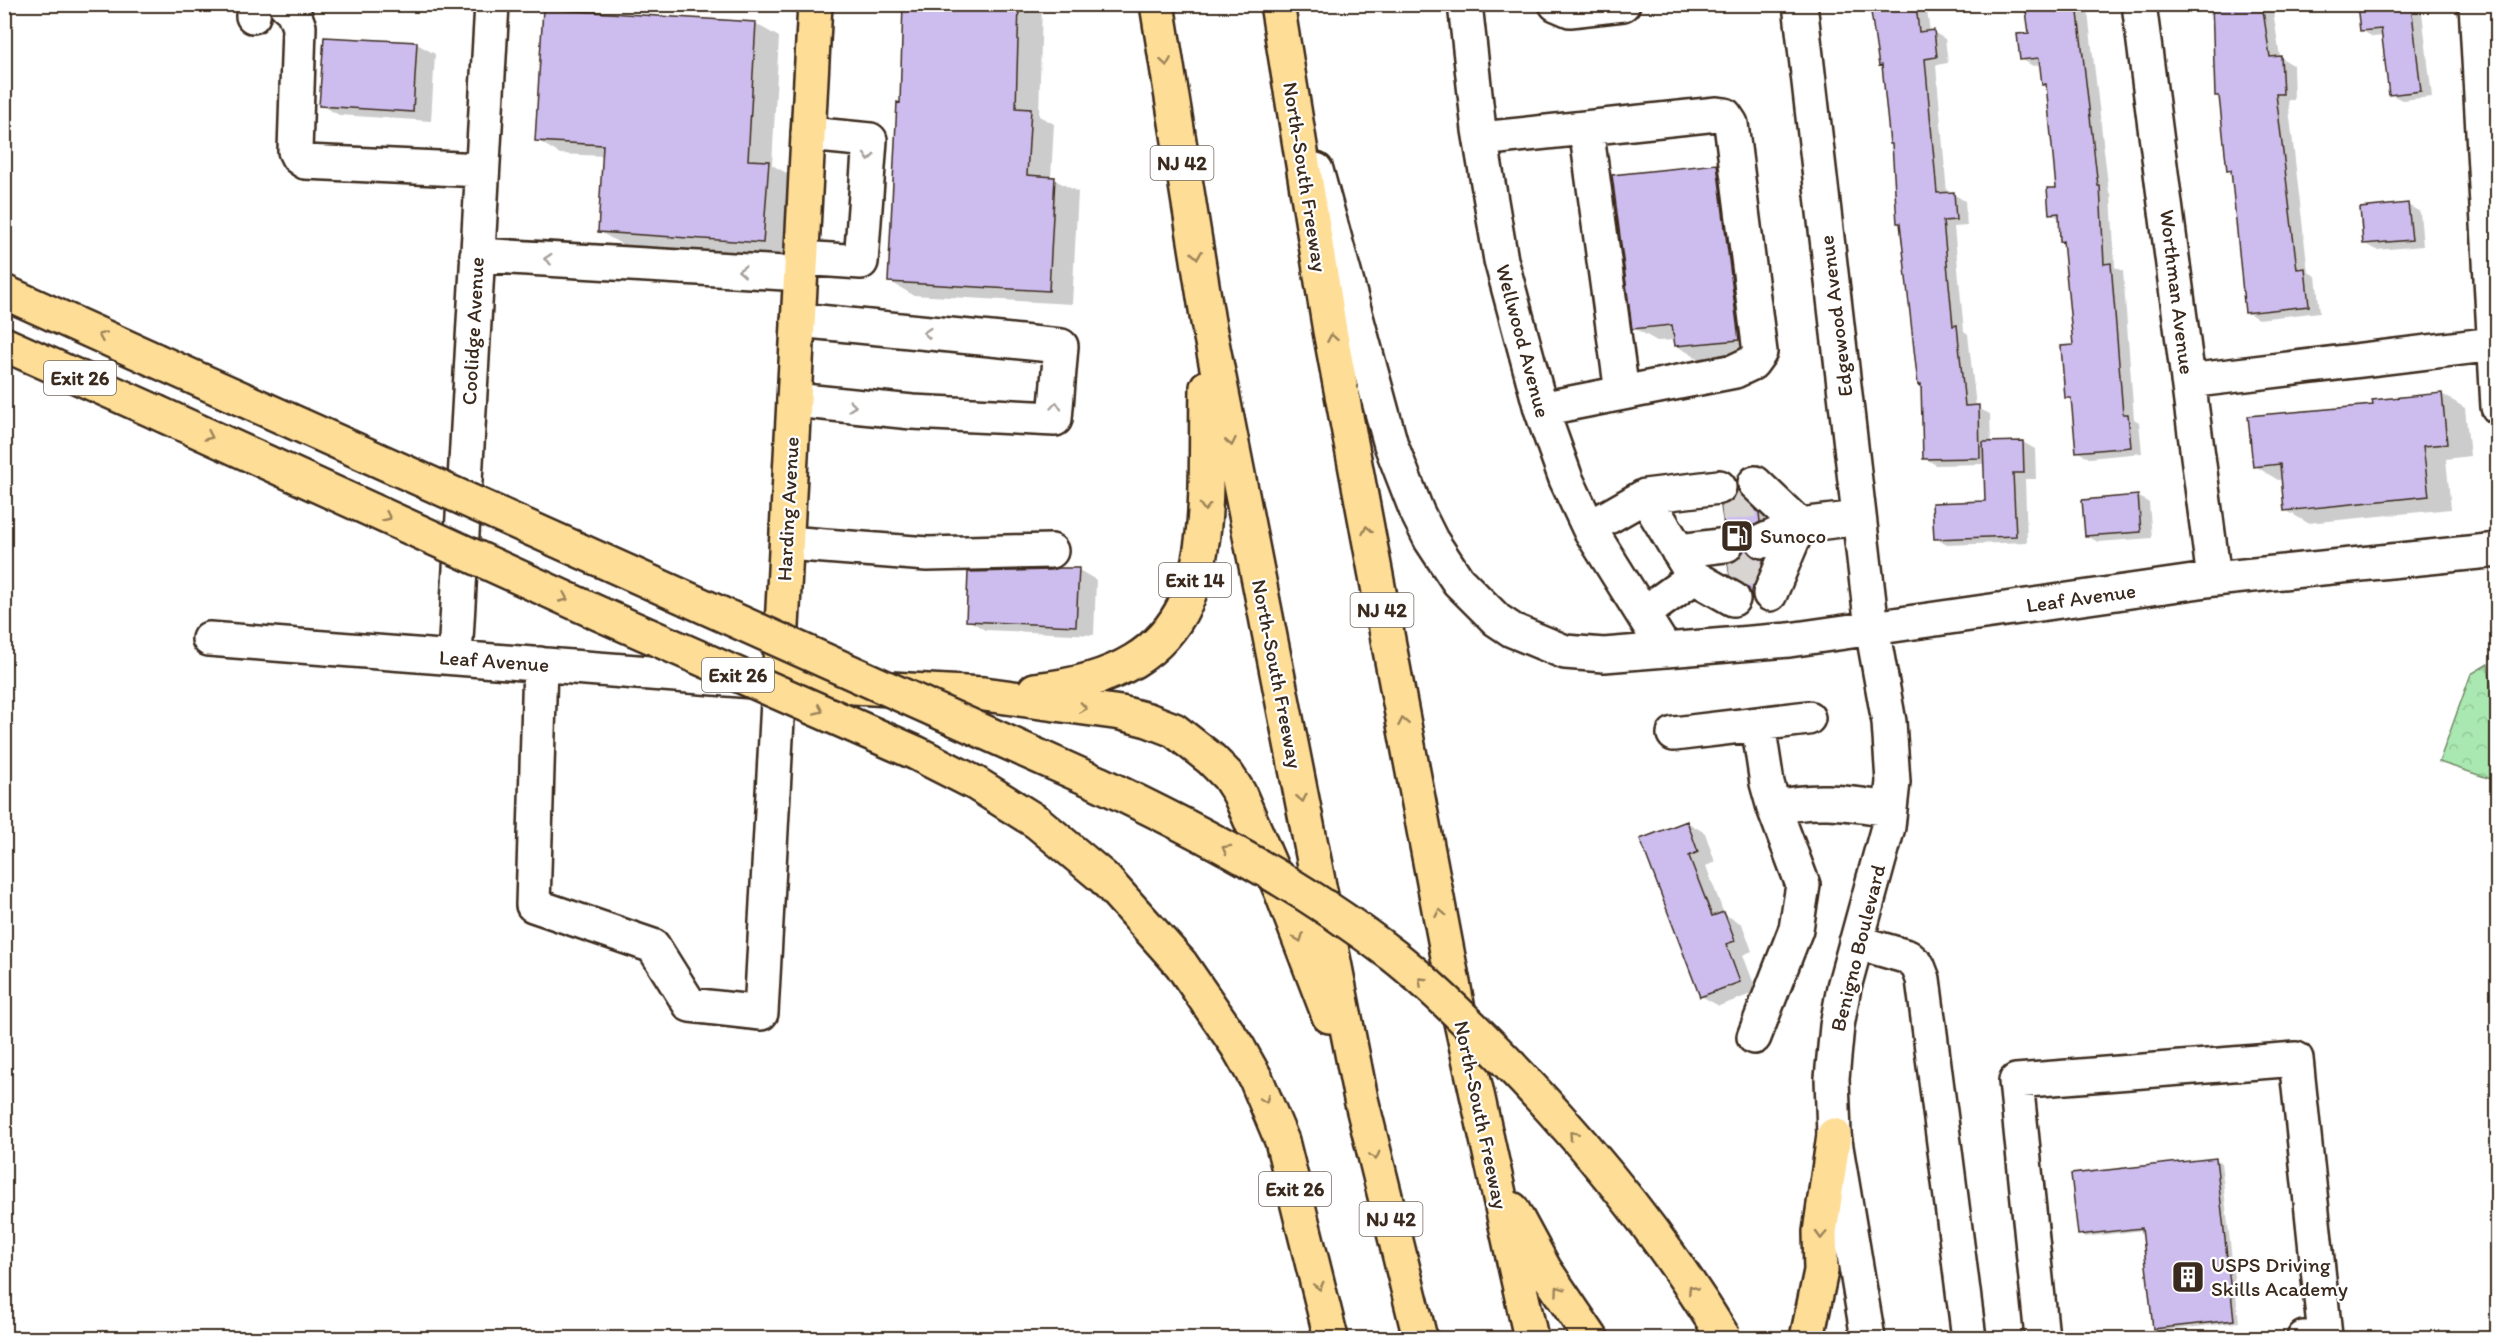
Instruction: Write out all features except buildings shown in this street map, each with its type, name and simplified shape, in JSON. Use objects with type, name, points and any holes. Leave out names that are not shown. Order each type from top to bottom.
[{"type":"main road","name":"Harding Avenue","points":[[779,683],[815,4]]},
{"type":"main road","name":"North-South Freeway","points":[[1157,4],[1208,322],[1361,1099],[1420,1338]]},
{"type":"main road","name":"North-South Freeway","points":[[1276,4],[1330,331],[1457,1004],[1531,1338]]},
{"type":"main road","points":[[4,292],[1098,783],[1179,823],[1308,897],[1362,932],[1410,970],[1463,1017],[1535,1090],[1615,1182],[1643,1218],[1724,1338]]},
{"type":"main road","name":"Exit 14","points":[[984,694],[1058,687],[1108,674],[1150,650],[1181,614],[1194,582],[1203,537],[1208,322]]},
{"type":"main road","name":"Exit 26","points":[[4,344],[600,614],[916,753],[975,783],[1036,822],[1104,878],[1181,964],[1238,1047],[1256,1079],[1282,1141],[1331,1338]]},
{"type":"main road","points":[[779,683],[984,694],[1121,713],[1174,730],[1194,744],[1228,776],[1253,822],[1361,1099]]},
{"type":"main road","points":[[1807,1338],[1821,1271],[1820,1232],[1834,1135]]},
{"type":"main road","points":[[1494,1176],[1545,1270],[1591,1338]]},
{"type":"street","points":[[285,4],[293,11],[299,27],[295,151],[298,158],[305,162],[482,170]]},
{"type":"street","name":"Coolidge Avenue","points":[[455,657],[492,4]]},
{"type":"street","name":"Wellwood Avenue","points":[[1465,4],[1480,139],[1501,260],[1540,409],[1566,479],[1589,528],[1665,650]]},
{"type":"street","points":[[1556,4],[1570,10],[1623,4]]},
{"type":"street","name":"Edgewood Avenue","points":[[1800,4],[1872,628]]},
{"type":"street","name":"Worthman Avenue","points":[[2139,4],[2214,579]]},
{"type":"street","points":[[2476,4],[2498,407]]},
{"type":"street","name":"Leaf Avenue","points":[[1282,41],[1391,445],[1417,512],[1444,562],[1458,581],[1497,620],[1512,630],[1547,646],[1583,655],[1604,655],[1789,640],[2214,579],[2498,550]]},
{"type":"street","points":[[1480,139],[1718,114],[1725,116],[1731,124],[1760,352],[1752,363],[1735,371],[1540,409]]},
{"type":"street","points":[[1586,128],[1623,393]]},
{"type":"street","points":[[477,255],[801,266],[861,262],[870,140],[808,134]]},
{"type":"street","points":[[794,400],[912,412],[1055,418],[1061,346],[798,320]]},
{"type":"street","points":[[2188,381],[2494,344]]},
{"type":"street","points":[[1756,492],[1799,525],[1859,518]]},
{"type":"street","points":[[1589,528],[1650,504],[1720,495]]},
{"type":"street","points":[[1650,504],[1687,564],[1730,572],[1687,564]]},
{"type":"street","points":[[1799,525],[1766,567],[1799,525]]},
{"type":"street","points":[[787,543],[927,554],[1051,551]]},
{"type":"street","points":[[1643,614],[1687,564]]},
{"type":"street","name":"Benigno Boulevard","points":[[1868,1338],[1834,1135],[1832,1078],[1837,1026],[1844,987],[1888,826],[1893,782],[1889,722],[1872,628]]},
{"type":"street","name":"Leaf Avenue","points":[[209,639],[779,683]]},
{"type":"street","name":"Harding Avenue","points":[[540,664],[533,905],[653,946],[690,1005],[760,1013],[779,683]]},
{"type":"street","points":[[1674,734],[1808,718]]},
{"type":"street","points":[[1754,1037],[1790,945],[1802,899],[1803,885],[1774,808],[1763,763],[1758,724]]},
{"type":"street","points":[[1774,808],[1799,801],[1822,801],[1890,809]]},
{"type":"street","points":[[1856,942],[1908,957],[1918,966],[1923,979],[1969,1338]]},
{"type":"street","points":[[2042,1338],[2016,1081],[2296,1059],[2325,1336],[2304,1338]]},
{"type":"green space","points":[[2488,664],[2497,726],[2497,781],[2439,762],[2471,674]]},
{"type":"tunnel","points":[[1721,504],[1757,500]]},
{"type":"tunnel","points":[[1729,571],[1766,566]]},
{"type":"place","name":"Sunoco","points":[[1737,536]]},
{"type":"place","name":"USPS Driving Skills Academy","points":[[2188,1277]]}]
